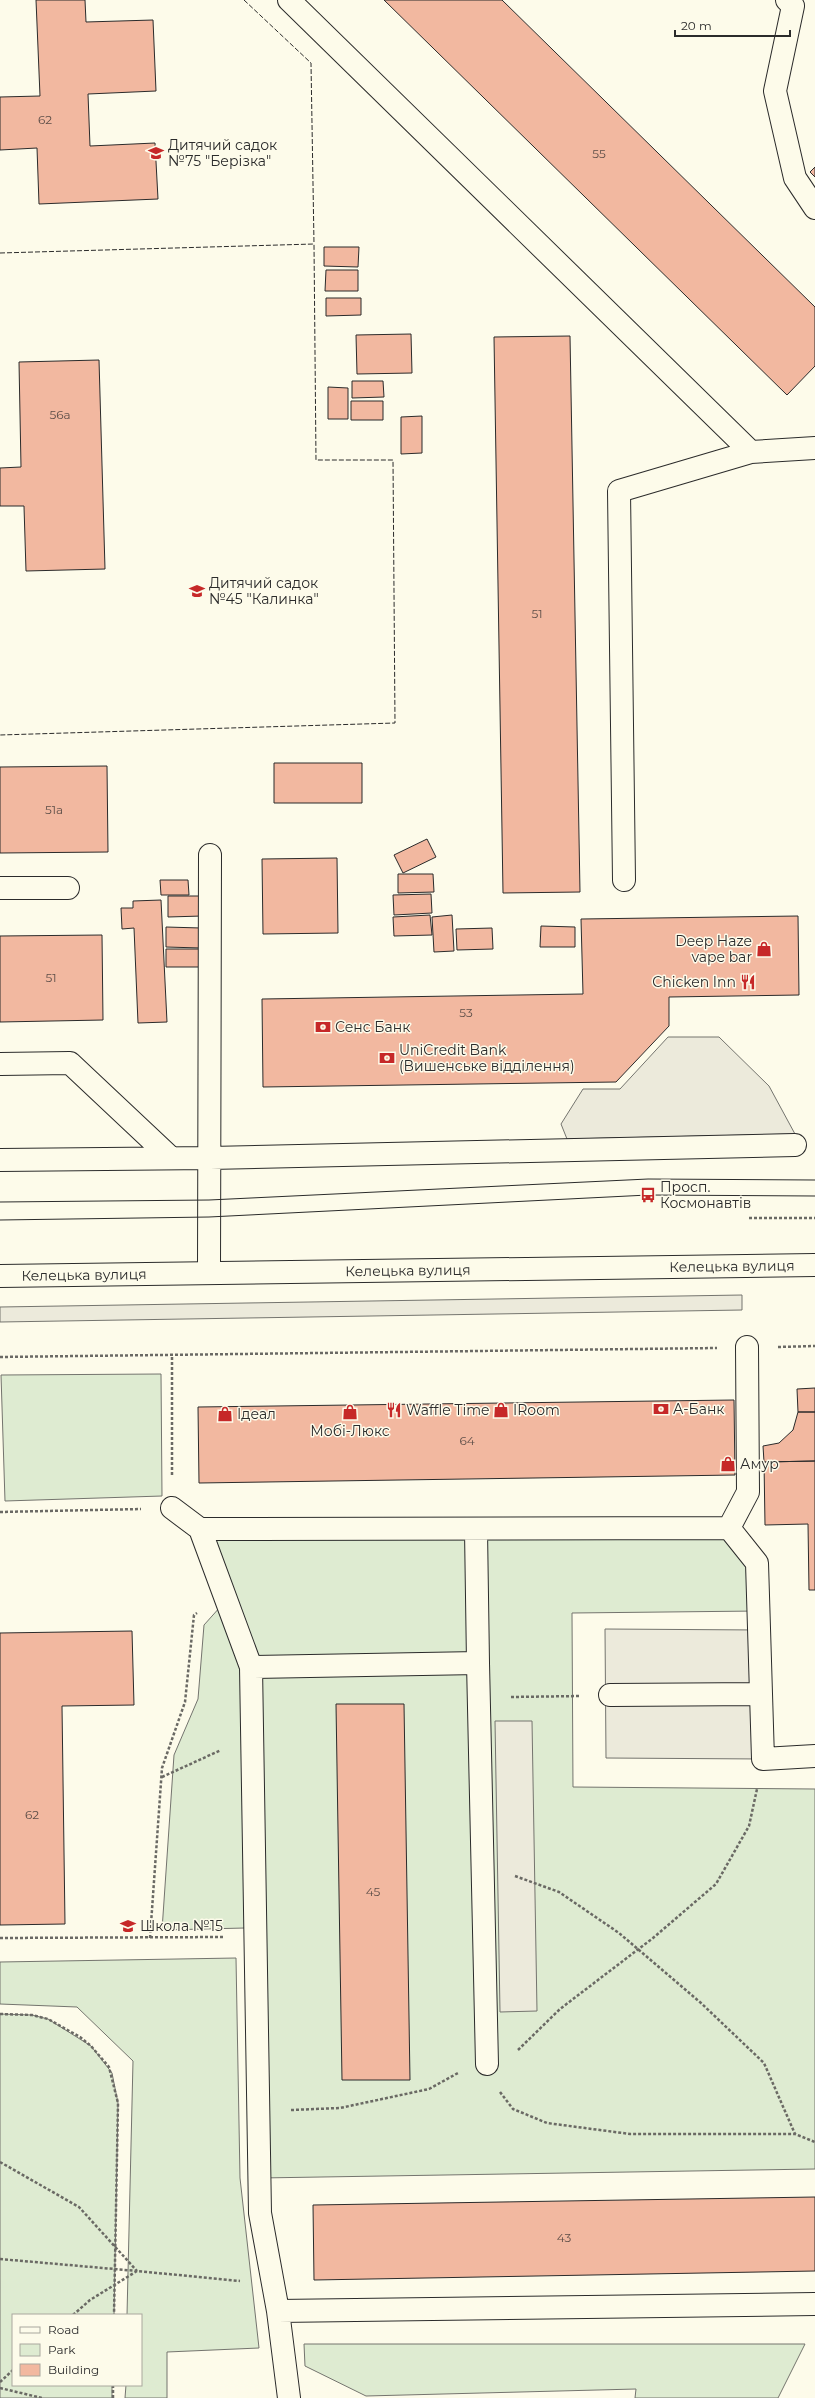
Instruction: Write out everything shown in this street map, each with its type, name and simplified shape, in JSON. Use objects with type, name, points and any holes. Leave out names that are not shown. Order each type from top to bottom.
[{"type":"main road","points":[[289,0],[751,452]]},
{"type":"main road","points":[[787,0],[793,6],[775,91],[795,178],[815,208]]},
{"type":"main road","points":[[624,880],[619,492],[751,452],[815,448]]},
{"type":"main road","points":[[209,1272],[210,855]]},
{"type":"main road","points":[[0,888],[68,888]]},
{"type":"main road","points":[[0,1064],[70,1062],[171,1158]]},
{"type":"main road","points":[[0,1160],[210,1158],[795,1145]]},
{"type":"main road","name":"Келецька вулиця","points":[[0,1276],[815,1265]]},
{"type":"main road","points":[[729,1528],[748,1492],[747,1347]]},
{"type":"main road","points":[[172,1508],[200,1529],[251,1667],[260,2213],[274,2284],[289,2398]]},
{"type":"main road","points":[[200,1529],[476,1530],[729,1528]]},
{"type":"main road","points":[[729,1528],[757,1564],[763,1759],[815,1756]]},
{"type":"main road","points":[[476,1530],[487,2064]]},
{"type":"main road","points":[[251,1667],[478,1663]]},
{"type":"main road","points":[[610,1695],[761,1694]]},
{"type":"main road","points":[[278,2311],[815,2304]]},
{"type":"path","points":[[749,1218],[815,1218]]},
{"type":"path","points":[[0,1357],[172,1357],[815,1346]]},
{"type":"path","points":[[0,1512],[172,1508],[172,1357]]},
{"type":"path","points":[[150,1938],[162,1768],[186,1702],[194,1615],[222,1586]]},
{"type":"path","points":[[479,1698],[610,1695]]},
{"type":"path","points":[[162,1777],[215,1752],[253,1741]]},
{"type":"path","points":[[517,2051],[560,2009],[653,1938],[716,1884],[749,1826],[763,1759]]},
{"type":"path","points":[[483,1865],[559,1892],[619,1933],[701,2003],[764,2063],[795,2134]]},
{"type":"path","points":[[0,1938],[256,1937]]},
{"type":"path","points":[[0,2014],[32,2015],[48,2019],[91,2046],[112,2073],[118,2103],[114,2314]]},
{"type":"path","points":[[259,2111],[340,2108],[429,2089],[461,2072]]},
{"type":"path","points":[[499,2090],[513,2109],[547,2123],[630,2134],[795,2134],[815,2142]]},
{"type":"path","points":[[0,2162],[79,2207],[137,2271]]},
{"type":"path","points":[[0,2259],[274,2284]]},
{"type":"path","points":[[74,2314],[90,2300],[137,2271]]},
{"type":"path","points":[[0,2382],[12,2371]]},
{"type":"path","points":[[112,2398],[113,2386]]},
{"type":"path","points":[[0,2388],[42,2398]]},
{"type":"green space","points":[[161,1374],[162,1496],[5,1501],[1,1375]]},
{"type":"green space","points":[[729,1528],[757,1563],[758,1611],[572,1613],[573,1787],[815,1789],[815,2169],[260,2178],[251,1667],[200,1529]]},
{"type":"green space","points":[[221,1606],[243,1669],[245,1928],[162,1930],[174,1755],[198,1699],[204,1625]]},
{"type":"green space","points":[[236,1958],[240,2178],[259,2348],[167,2352],[167,2398],[125,2398],[126,2386],[142,2386],[142,2314],[127,2314],[133,2061],[77,2007],[0,2004],[0,1962]]},
{"type":"green space","points":[[0,2014],[32,2015],[48,2019],[91,2046],[112,2073],[118,2103],[114,2314],[12,2314],[12,2386],[112,2386],[112,2398],[0,2398]]},
{"type":"green space","points":[[304,2344],[805,2344],[778,2398],[635,2398],[636,2389],[366,2396],[305,2366]]},
{"type":"shaded area","points":[[668,1037],[719,1037],[769,1086],[795,1134],[567,1139],[561,1124],[583,1089],[620,1089]]},
{"type":"shaded area","points":[[742,1295],[742,1310],[0,1322],[0,1307]]},
{"type":"shaded area","points":[[605,1629],[759,1630],[763,1759],[606,1758]]},
{"type":"shaded area","points":[[495,1721],[532,1721],[537,2011],[500,2012]]},
{"type":"building","points":[[36,0],[85,0],[86,22],[153,20],[156,91],[88,94],[90,146],[155,143],[158,199],[39,204],[37,148],[0,150],[0,97],[40,96]]},
{"type":"building","points":[[384,0],[502,0],[815,307],[815,366],[787,395]]},
{"type":"building","points":[[815,167],[815,177],[810,172]]},
{"type":"building","points":[[324,247],[359,247],[358,267],[324,266]]},
{"type":"building","points":[[326,270],[358,270],[358,291],[325,291]]},
{"type":"building","points":[[326,298],[361,298],[361,315],[326,316]]},
{"type":"building","points":[[411,334],[412,373],[357,374],[356,335]]},
{"type":"building","points":[[570,336],[580,892],[503,893],[494,337]]},
{"type":"building","points":[[99,360],[105,569],[26,571],[24,506],[0,506],[0,468],[21,467],[19,362]]},
{"type":"building","points":[[352,381],[383,381],[384,397],[352,398]]},
{"type":"building","points":[[328,387],[348,388],[348,419],[328,419]]},
{"type":"building","points":[[351,401],[383,401],[383,420],[351,420]]},
{"type":"building","points":[[422,416],[422,453],[401,454],[401,417]]},
{"type":"building","points":[[274,763],[362,763],[362,803],[274,803]]},
{"type":"building","points":[[107,766],[108,852],[0,853],[0,767]]},
{"type":"building","points":[[427,839],[436,857],[403,873],[394,855]]},
{"type":"building","points":[[337,858],[338,933],[263,934],[262,859]]},
{"type":"building","points":[[398,874],[433,874],[434,892],[398,893]]},
{"type":"building","points":[[160,880],[188,880],[189,895],[161,895]]},
{"type":"building","points":[[431,894],[432,913],[394,915],[393,895]]},
{"type":"building","points":[[168,896],[202,896],[202,916],[168,917]]},
{"type":"building","points":[[161,900],[167,1022],[138,1023],[134,928],[122,929],[121,908],[133,908],[133,901]]},
{"type":"building","points":[[430,915],[432,935],[394,936],[393,917]]},
{"type":"building","points":[[452,915],[454,951],[434,952],[432,917]]},
{"type":"building","points":[[798,916],[799,995],[669,997],[669,1026],[616,1082],[263,1087],[262,999],[583,994],[581,919]]},
{"type":"building","points":[[541,926],[575,927],[575,947],[540,947]]},
{"type":"building","points":[[166,927],[201,928],[201,948],[166,947]]},
{"type":"building","points":[[492,928],[493,949],[457,950],[456,929]]},
{"type":"building","points":[[102,935],[103,1020],[0,1022],[0,936]]},
{"type":"building","points":[[166,949],[200,949],[201,967],[166,967]]},
{"type":"building","points":[[815,1388],[815,1412],[798,1412],[797,1389]]},
{"type":"building","points":[[734,1400],[735,1475],[199,1483],[198,1407]]},
{"type":"building","points":[[798,1412],[815,1412],[815,1461],[764,1462],[763,1446],[779,1443],[793,1430]]},
{"type":"building","points":[[815,1461],[815,1590],[809,1590],[808,1524],[765,1525],[764,1462]]},
{"type":"building","points":[[132,1631],[134,1705],[62,1706],[65,1924],[0,1925],[0,1633]]},
{"type":"building","points":[[336,1704],[404,1704],[410,2080],[342,2080]]},
{"type":"building","points":[[815,2197],[815,2271],[314,2280],[313,2205]]},
{"type":"tram line","points":[[0,1202],[209,1200],[648,1179],[815,1180]]},
{"type":"tram line","points":[[0,1220],[209,1217],[648,1195],[815,1196]]},
{"type":"fence","points":[[244,0],[311,63],[314,244]]},
{"type":"fence","points":[[0,253],[314,244],[316,460],[393,460],[395,723],[0,735]]},
{"type":"place","name":"Дитячий садок №75 \"Берізка\"","points":[[156,153]]},
{"type":"place","name":"Дитячий садок №45 \"Калинка\"","points":[[197,591]]},
{"type":"place","name":"Deep Haze vape bar","points":[[764,949]]},
{"type":"place","name":"Chicken Inn","points":[[748,982]]},
{"type":"place","name":"Сенс Банк","points":[[323,1027]]},
{"type":"place","name":"UniCredit Bank (Вишенське відділення)","points":[[387,1058]]},
{"type":"place","name":"Просп. Космонавтів","points":[[648,1195]]},
{"type":"place","name":"А-Банк","points":[[661,1409]]},
{"type":"place","name":"Waffle Time","points":[[394,1410]]},
{"type":"place","name":"IRoom","points":[[501,1410]]},
{"type":"place","name":"Мобі-Люкс","points":[[350,1412]]},
{"type":"place","name":"Ідеал","points":[[225,1414]]},
{"type":"place","name":"Амур","points":[[728,1464]]},
{"type":"place","name":"Школа №15","points":[[128,1926]]}]
